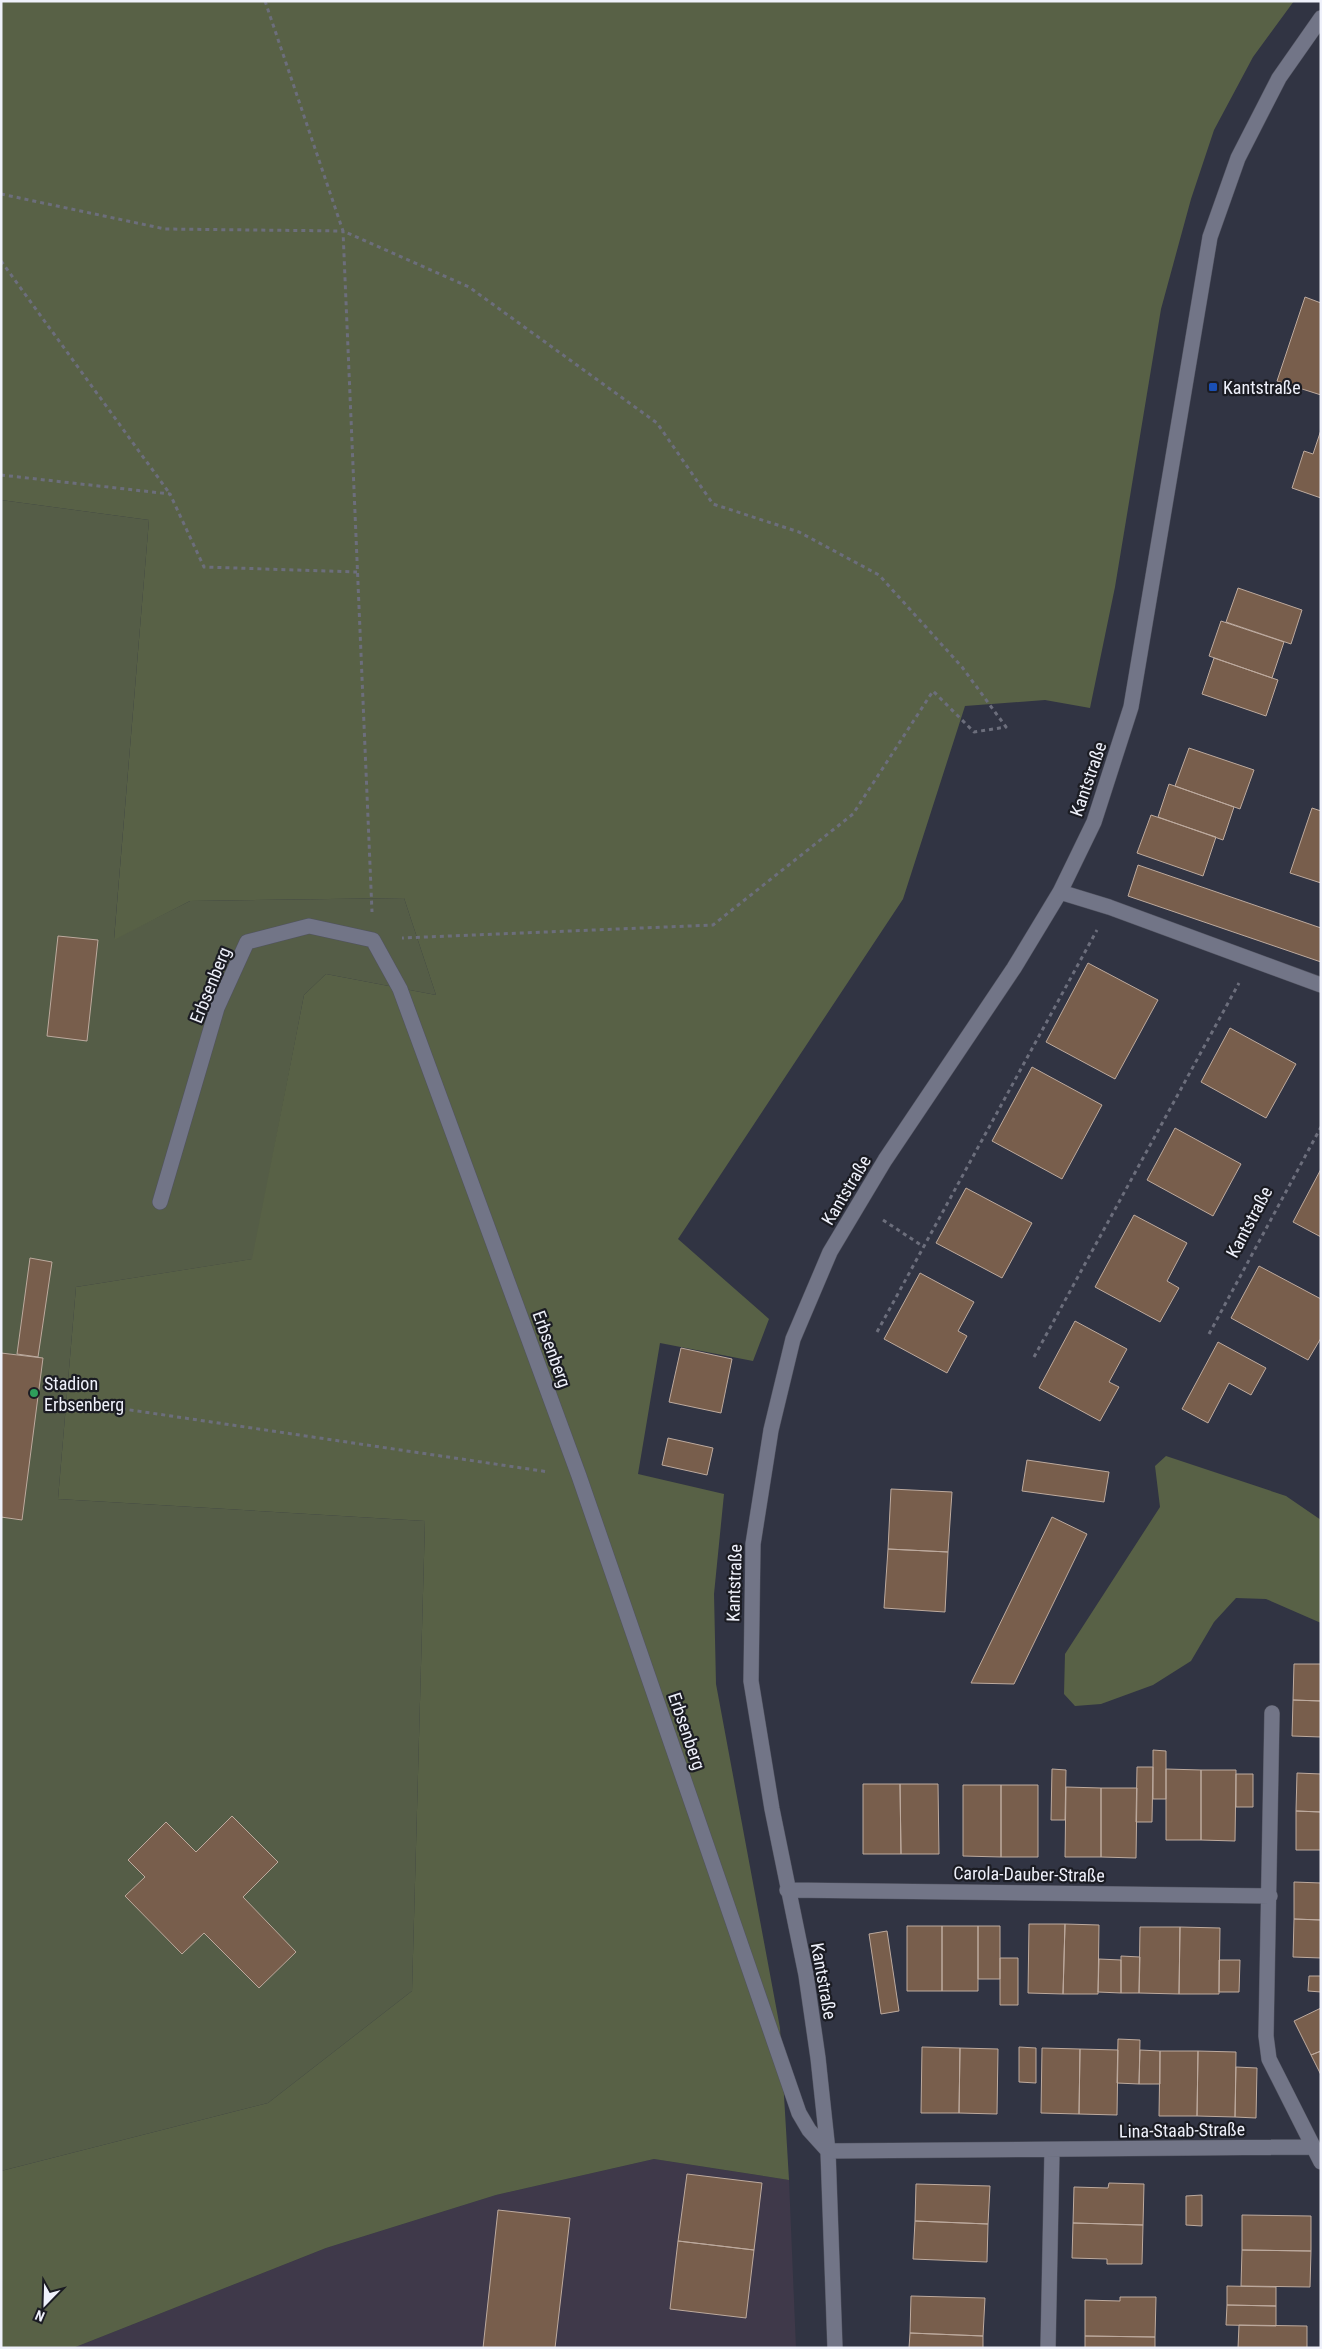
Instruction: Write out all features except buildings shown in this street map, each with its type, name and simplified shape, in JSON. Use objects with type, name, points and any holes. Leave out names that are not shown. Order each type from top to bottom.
[{"type":"street","name":"Kantstraße","points":[[835,2348],[828,2151],[806,1975],[787,1890],[751,1681],[753,1544],[771,1430],[793,1339],[830,1252],[885,1160],[1014,968],[1060,892],[1094,822],[1131,707],[1210,237],[1238,158],[1279,78],[1321,18]]},
{"type":"street","points":[[1060,892],[1321,985]]},
{"type":"street","name":"Erbsenberg","points":[[160,1202],[217,1008],[247,942],[309,926],[374,940],[400,989],[579,1476],[799,2113],[809,2130],[828,2151]]},
{"type":"street","points":[[1272,1713],[1266,2036],[1268,2059],[1321,2162]]},
{"type":"street","name":"Carola-Dauber-Straße","points":[[787,1890],[1270,1896]]},
{"type":"street","name":"Lina-Staab-Straße","points":[[828,2151],[1052,2151],[1313,2147]]},
{"type":"street","points":[[1048,2348],[1052,2151]]},
{"type":"path","points":[[1,194],[165,229],[343,231],[470,286],[657,423],[713,504],[799,532],[879,575],[962,667],[1006,727],[974,732],[933,691],[853,814],[713,926],[374,940],[343,231],[265,1]]},
{"type":"path","points":[[1,261],[170,494],[204,567],[357,572]]},
{"type":"path","points":[[1,475],[170,494]]},
{"type":"path","points":[[877,1332],[1087,948]]},
{"type":"path","points":[[1034,1357],[1252,960]]},
{"type":"path","name":"Kantstraße","points":[[1209,1334],[1321,1126]]},
{"type":"path","points":[[883,1220],[924,1247]]},
{"type":"path","points":[[90,1404],[485,1464],[579,1476]]},
{"type":"shaded area","points":[[654,2159],[789,2180],[796,2348],[73,2348],[326,2248],[496,2195]]},
{"type":"green space","points":[[1,1],[1294,1],[1253,57],[1214,130],[1191,199],[1161,309],[1115,587],[1090,708],[1045,700],[965,706],[903,899],[678,1239],[769,1319],[753,1361],[660,1343],[638,1474],[724,1494],[714,1594],[716,1684],[780,2028],[789,2180],[654,2159],[496,2195],[326,2248],[73,2348],[1,2348],[1,2171],[268,2103],[412,1991],[425,1521],[58,1499],[76,1287],[252,1259],[304,995],[326,974],[436,995],[404,898],[190,901],[114,940],[149,520],[1,500]]},
{"type":"green space","name":"Stadion Erbsenberg","points":[[1,500],[149,520],[114,939],[190,901],[404,898],[436,995],[326,974],[304,995],[253,1259],[76,1287],[58,1499],[425,1521],[412,1991],[268,2103],[1,2171]]},
{"type":"green space","points":[[1166,1456],[1286,1496],[1321,1520],[1321,1623],[1266,1599],[1236,1598],[1214,1622],[1191,1661],[1153,1685],[1101,1704],[1075,1706],[1064,1694],[1065,1654],[1160,1507],[1155,1466]]},
{"type":"place","name":"Kantstraße","points":[[1213,387]]},
{"type":"place","name":"Stadion Erbsenberg","points":[[34,1393]]}]
